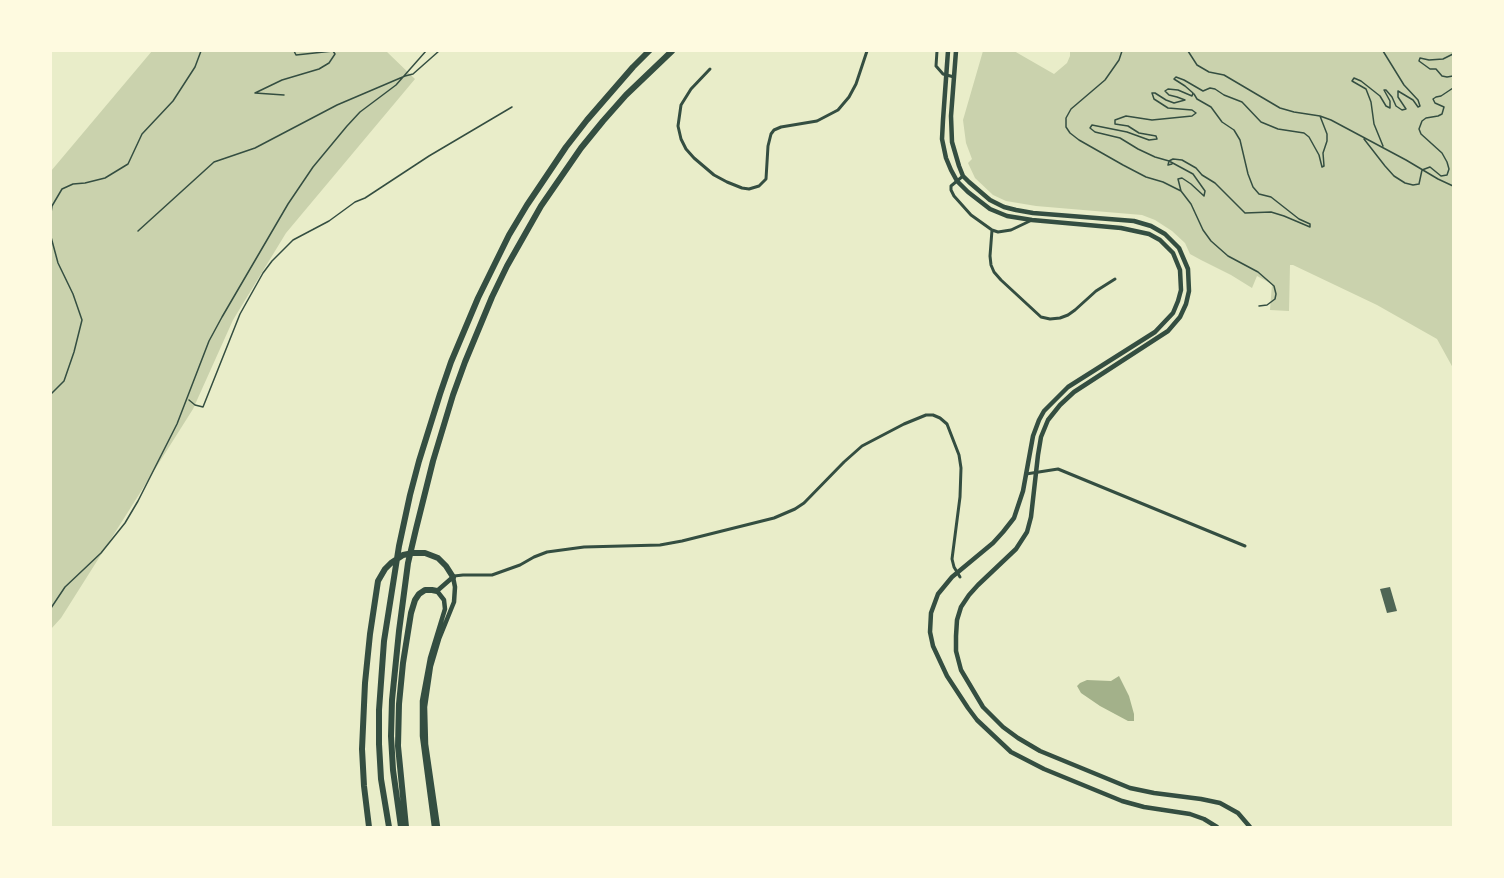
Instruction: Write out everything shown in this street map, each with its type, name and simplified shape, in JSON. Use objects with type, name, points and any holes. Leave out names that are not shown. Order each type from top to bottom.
[{"type":"highway","points":[[389,827],[381,779],[379,710],[384,641],[399,546],[419,461],[440,394],[464,330],[493,266],[527,205],[566,147],[609,94],[649,51]]},
{"type":"highway","points":[[401,827],[393,770],[392,736],[392,700],[399,631],[408,563],[431,468],[453,395],[492,297],[541,206],[581,148],[626,95],[672,51]]},
{"type":"highway","points":[[369,827],[362,749],[366,673],[378,581],[391,563],[403,555],[413,553],[438,558],[455,576]]},
{"type":"highway","points":[[406,827],[398,746],[403,663],[411,613],[416,597],[425,590],[437,591]]},
{"type":"main road","points":[[948,51],[942,139],[946,158],[957,181],[980,203],[1007,216],[1121,228],[1149,234],[1160,240],[1173,253],[1180,270],[1181,290],[1173,313],[1155,332],[1068,387],[1044,411],[1038,420],[1033,436],[1018,506],[1009,525],[993,543],[961,568],[938,594],[931,612],[930,632],[933,646],[947,676],[968,708],[996,740],[1011,752],[1026,761],[1122,801],[1190,814],[1217,827]]},
{"type":"main road","points":[[956,51],[951,116],[952,142],[963,176],[990,200],[1016,210],[1134,221],[1151,226],[1166,234],[1179,248],[1188,269],[1189,291],[1180,317],[1168,331],[1074,392],[1048,420],[1041,437],[1027,532],[1016,549],[978,585],[961,607],[956,651],[961,670],[983,707],[1003,727],[1040,751],[1130,788],[1220,803],[1238,813],[1250,827]]},
{"type":"main road","points":[[436,827],[423,748],[422,714],[428,667],[445,609],[444,600],[437,591],[455,576]]},
{"type":"main road","points":[[436,827],[426,744],[426,707],[431,666],[454,602],[455,576]]},
{"type":"street","points":[[710,69],[691,89],[681,105],[678,126],[681,138],[686,149],[694,158],[714,175],[748,189],[759,186],[766,179],[768,146],[774,130],[818,121],[838,110],[856,84],[867,51]]},
{"type":"street","points":[[937,51],[936,66],[939,71],[954,77]]},
{"type":"street","points":[[963,176],[951,186],[954,196],[971,215],[992,230],[998,232],[1011,230],[1032,220]]},
{"type":"street","points":[[992,230],[991,265],[1001,280],[1041,317],[1050,319],[1068,315],[1114,279]]},
{"type":"street","points":[[455,576],[492,575],[547,552],[584,547],[660,545],[774,518],[804,503],[862,446],[918,418],[933,415],[947,424],[959,455],[960,497],[952,562],[960,577]]},
{"type":"street","points":[[1026,474],[1058,469],[1245,546]]},
{"type":"path","points":[[51,213],[52,206],[62,189],[73,184],[105,178],[129,164],[142,134],[172,100],[195,67],[201,51]]},
{"type":"path","points":[[284,95],[255,93],[282,80],[319,69],[329,63],[335,54],[333,51],[296,55],[294,51]]},
{"type":"path","points":[[51,608],[65,587],[101,553],[125,523],[138,501],[177,424],[209,342],[222,316],[288,204],[313,167],[347,126],[360,112],[396,85],[426,51]]},
{"type":"path","points":[[138,231],[214,162],[255,148],[337,105],[413,74],[439,51]]},
{"type":"path","points":[[1122,51],[1119,60],[1104,80],[1071,109],[1066,118],[1066,127],[1079,140],[1123,165],[1146,177],[1181,190]]},
{"type":"path","points":[[1188,51],[1197,65],[1209,72],[1224,75],[1280,108],[1331,120],[1453,186]]},
{"type":"path","points":[[1383,51],[1420,106],[1418,107],[1413,100],[1398,91],[1398,97],[1406,109],[1402,110],[1384,90],[1390,101],[1390,108],[1380,96],[1354,78],[1352,81],[1366,89],[1371,102],[1374,124],[1383,149]]},
{"type":"path","points":[[1453,54],[1443,59],[1420,58],[1419,61],[1430,69],[1436,69],[1442,76],[1453,76]]},
{"type":"path","points":[[1193,93],[1192,96],[1178,90],[1168,89],[1166,91],[1169,95],[1185,100],[1174,103],[1152,93],[1154,99],[1168,108],[1192,110],[1196,113],[1192,116],[1152,120],[1126,116],[1115,120],[1115,124],[1128,126],[1139,133],[1156,136],[1157,139],[1149,140],[1092,124],[1090,128],[1095,132],[1120,138],[1155,157],[1182,160],[1215,183],[1245,213],[1272,212],[1310,227],[1310,224],[1299,219],[1271,197],[1259,194],[1253,187],[1240,140],[1233,130],[1222,122],[1212,107],[1197,99],[1193,93],[1185,86],[1174,79],[1176,77],[1184,80],[1203,91],[1210,88],[1215,89],[1242,102],[1262,122],[1278,129],[1304,133],[1309,137],[1319,155],[1322,167],[1324,166],[1323,153],[1327,134],[1320,116]]},
{"type":"path","points":[[1422,170],[1430,167],[1441,176],[1447,175],[1448,162],[1419,129],[1426,118],[1442,114],[1444,107],[1432,99],[1453,88]]},
{"type":"path","points":[[187,399],[203,407],[240,314],[263,273],[293,240],[355,202],[366,198],[429,156],[512,107]]},
{"type":"path","points":[[1364,139],[1384,166],[1405,183],[1419,184],[1422,170]]},
{"type":"path","points":[[1169,160],[1193,174],[1205,191],[1204,196],[1182,178],[1178,179],[1181,190],[1211,241],[1228,255],[1258,272],[1274,286],[1275,299],[1267,305],[1259,306]]},
{"type":"path","points":[[51,237],[58,263],[82,320],[64,381],[51,394]]},
{"type":"shaded area","points":[[152,51],[386,51],[415,79],[286,233],[233,320],[193,409],[61,618],[51,629],[51,171]]},
{"type":"shaded area","points":[[983,51],[1014,51],[1054,74],[1067,63],[1070,51],[1453,51],[1453,368],[1437,339],[1377,305],[1293,265],[1290,265],[1289,311],[1270,310],[1272,284],[1257,276],[1252,288],[1190,254],[1185,243],[1155,220],[1142,215],[1036,206],[1006,201],[993,195],[975,178],[968,163],[972,159],[966,143],[963,120]]},
{"type":"shaded area","points":[[1119,676],[1129,696],[1134,721],[1128,721],[1100,706],[1081,693],[1077,686],[1087,680],[1111,681]]},
{"type":"building","points":[[1390,587],[1397,611],[1387,613],[1380,589]]}]
